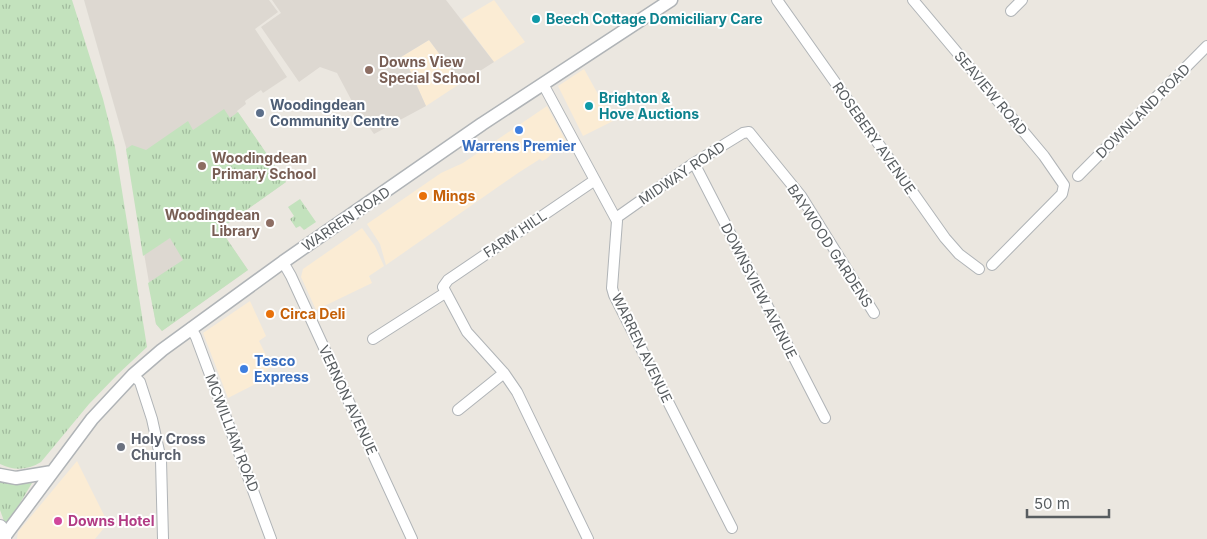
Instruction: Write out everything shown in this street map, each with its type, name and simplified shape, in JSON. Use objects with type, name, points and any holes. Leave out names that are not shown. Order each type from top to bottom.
[{"type":"street","name":"WARREN ROAD","points":[[2,535],[92,419],[133,375],[162,350],[283,262],[543,84],[671,0]]},
{"type":"street","name":"ROSEBERY AVENUE","points":[[777,0],[945,238],[959,254],[979,268]]},
{"type":"street","name":"SEAVIEW ROAD","points":[[913,0],[1044,156],[1060,177],[1064,188],[1062,194],[992,265]]},
{"type":"street","points":[[1011,11],[1022,0]]},
{"type":"street","name":"DOWNLAND ROAD","points":[[1078,176],[1207,46]]},
{"type":"street","name":"WARREN AVENUE","points":[[543,84],[618,223],[613,293],[732,528]]},
{"type":"street","name":"MIDWAY ROAD","points":[[616,218],[694,163],[744,133],[749,132]]},
{"type":"street","name":"BAYWOOD GARDENS","points":[[749,132],[801,196],[874,313]]},
{"type":"street","name":"DOWNSVIEW AVENUE","points":[[694,163],[826,418]]},
{"type":"street","name":"FARM HILL","points":[[374,339],[445,293],[443,287],[445,283],[595,180]]},
{"type":"street","name":"VERNON AVENUE","points":[[283,262],[412,539]]},
{"type":"street","points":[[445,293],[467,332],[504,374],[526,407],[588,539]]},
{"type":"street","name":"MCWILLIAM ROAD","points":[[191,328],[271,539]]},
{"type":"street","points":[[458,410],[504,374]]},
{"type":"street","points":[[133,375],[140,382],[159,447],[163,539]]},
{"type":"street","points":[[0,475],[16,478],[52,472]]},
{"type":"shaded area","name":"Woodingdean Primary School","points":[[84,0],[269,0],[278,12],[255,29],[287,77],[263,93],[261,90],[245,101],[246,104],[237,111],[286,182],[220,229],[248,270],[162,331],[156,324],[126,147]]},
{"type":"shaded area","name":"Downs View Special School","points":[[272,0],[446,0],[494,62],[461,83],[429,40],[401,57],[408,66],[426,106],[374,134],[355,107],[337,73],[320,67],[299,82],[261,27],[281,13]]},
{"type":"shaded area","points":[[494,0],[525,42],[494,62],[462,19]]},
{"type":"shaded area","points":[[429,40],[461,83],[426,106],[408,66],[401,57]]},
{"type":"shaded area","points":[[584,69],[604,105],[625,115],[583,136],[558,86]]},
{"type":"shaded area","points":[[547,106],[568,145],[518,173],[386,265],[380,244],[367,224],[441,173],[463,163]]},
{"type":"shaded area","points":[[362,228],[375,246],[384,266],[369,276],[372,283],[316,310],[301,277],[303,269]]},
{"type":"shaded area","points":[[250,301],[266,336],[259,341],[272,367],[266,371],[269,377],[228,398],[203,333]]},
{"type":"shaded area","points":[[77,461],[108,523],[95,539],[17,539],[18,532]]},
{"type":"green space","points":[[0,0],[72,0],[103,99],[115,147],[147,347],[89,404],[41,462],[21,469],[10,468],[0,464]]},
{"type":"green space","points":[[224,109],[230,118],[238,112],[286,182],[220,229],[248,270],[162,331],[156,324],[148,283],[183,260],[170,238],[143,256],[126,149],[132,145],[146,150],[188,121],[193,130]]},
{"type":"green space","points":[[300,199],[316,222],[304,230],[300,226],[296,228],[290,219],[294,216],[288,207]]},
{"type":"green space","points":[[0,481],[13,484],[32,483],[13,515],[6,522],[0,510]]},
{"type":"place","name":"Beech Cottage Domiciliary Care","points":[[536,19]]},
{"type":"place","name":"Downs View Special School","points":[[369,70]]},
{"type":"place","name":"Brighton & Hove Auctions","points":[[589,106]]},
{"type":"place","name":"Woodingdean Community Centre","points":[[260,113]]},
{"type":"place","name":"Warrens Premier","points":[[519,130]]},
{"type":"place","name":"Woodingdean Primary School","points":[[202,166]]},
{"type":"place","name":"Mings","points":[[423,196]]},
{"type":"place","name":"Woodingdean Library","points":[[270,223]]},
{"type":"place","name":"Circa Deli","points":[[270,314]]},
{"type":"place","name":"Tesco Express","points":[[244,369]]},
{"type":"place","name":"Holy Cross Church","points":[[121,447]]},
{"type":"place","name":"Downs Hotel","points":[[58,521]]}]
